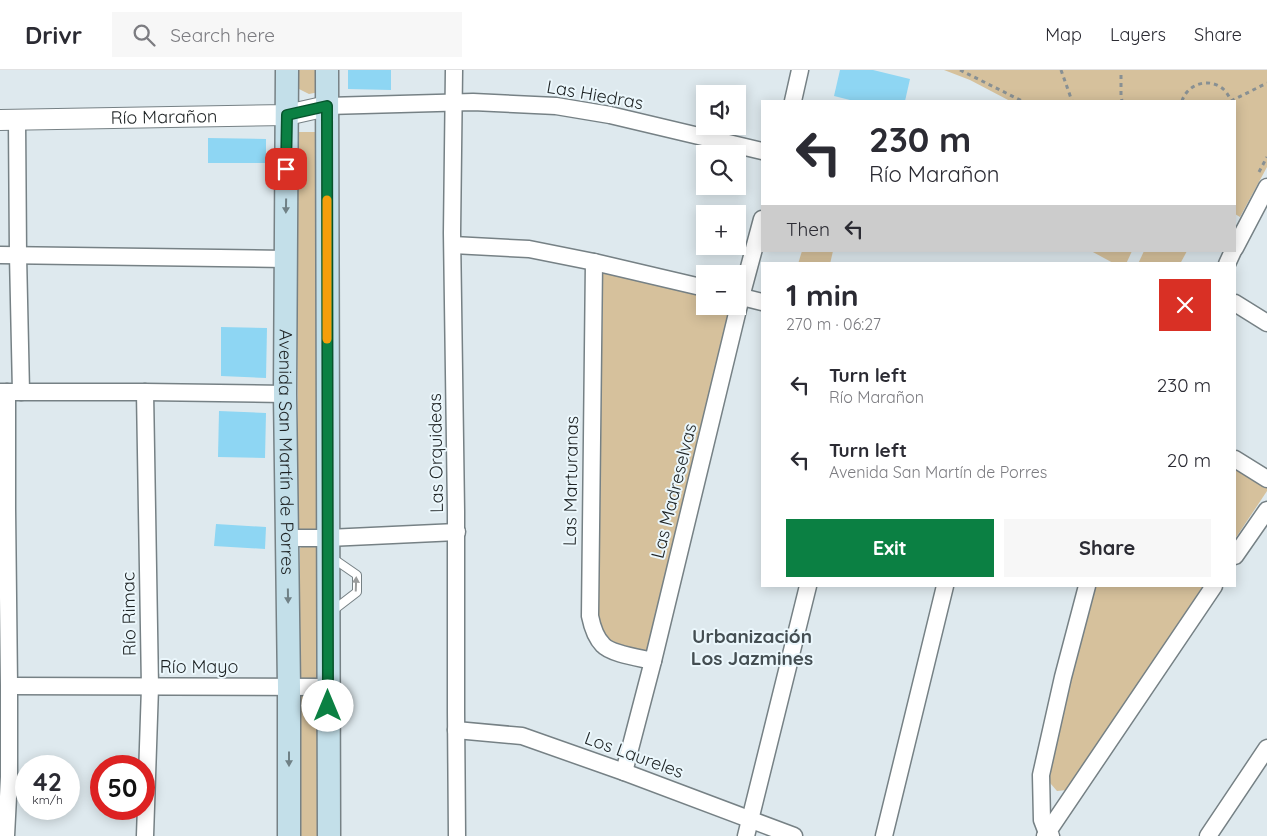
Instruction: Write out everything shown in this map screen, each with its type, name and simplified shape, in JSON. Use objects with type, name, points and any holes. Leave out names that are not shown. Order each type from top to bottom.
[{"type":"main road","name":"Avenida San Martín de Porres","points":[[287,70],[285,394],[289,687],[288,836]]},
{"type":"main road","points":[[327,70],[328,836]]},
{"type":"street","name":"Las Orquideas","points":[[454,70],[452,245],[457,532],[457,836]]},
{"type":"street","points":[[793,100],[800,70]]},
{"type":"street","name":"Las Hiedras","points":[[327,106],[453,102],[556,106],[610,115],[761,151]]},
{"type":"street","name":"Río Marañon","points":[[8,120],[287,115],[327,106]]},
{"type":"street","points":[[6,836],[9,777],[7,509],[9,392],[18,255],[8,120]]},
{"type":"street","points":[[1236,246],[1267,187]]},
{"type":"street","name":"Las Madreselvas","points":[[746,273],[761,222]]},
{"type":"street","points":[[452,245],[529,249],[696,286]]},
{"type":"street","points":[[0,255],[285,259]]},
{"type":"street","name":"Las Marturanas","points":[[594,262],[590,616],[593,630],[604,647],[615,652],[653,661]]},
{"type":"street","points":[[746,298],[761,302]]},
{"type":"street","points":[[1236,303],[1267,323]]},
{"type":"street","name":"Las Madreselvas","points":[[624,772],[653,661],[735,315]]},
{"type":"street","points":[[9,392],[285,394]]},
{"type":"street","name":"Río Rimac","points":[[145,392],[150,686],[145,836]]},
{"type":"street","points":[[1236,460],[1267,478]]},
{"type":"street","points":[[1236,555],[1267,510]]},
{"type":"street","points":[[287,538],[328,546],[457,532]]},
{"type":"street","points":[[746,836],[808,587]]},
{"type":"street","points":[[884,836],[946,587]]},
{"type":"street","points":[[1048,835],[1042,820],[1041,775],[1063,677],[1087,587]]},
{"type":"street","points":[[1048,835],[1213,587]]},
{"type":"street","name":"Río Mayo","points":[[9,686],[328,687]]},
{"type":"street","name":"Los Laureles","points":[[456,730],[522,736],[794,836]]},
{"type":"street","points":[[1208,836],[1267,748]]},
{"type":"path","points":[[960,70],[1020,100]]},
{"type":"path","points":[[1061,70],[1072,100]]},
{"type":"path","points":[[1121,75],[1120,96],[1122,100]]},
{"type":"path","points":[[1182,100],[1191,88],[1198,84],[1206,83],[1222,88],[1231,100]]},
{"type":"path","points":[[1233,100],[1267,83]]},
{"type":"shaded area","points":[[297,70],[318,70],[319,92],[309,94],[297,88]]},
{"type":"shaded area","points":[[944,70],[1267,70],[1267,167],[1240,217],[1236,215],[1236,100],[1008,100],[970,80]]},
{"type":"shaded area","points":[[297,132],[319,132],[322,526],[311,532],[298,529]]},
{"type":"shaded area","points":[[802,252],[833,252],[830,262],[799,262]]},
{"type":"shaded area","points":[[1093,252],[1132,252],[1127,262],[1111,262]]},
{"type":"shaded area","points":[[1144,252],[1186,252],[1181,262],[1139,262]]},
{"type":"shaded area","points":[[603,270],[696,291],[696,315],[728,315],[649,650],[635,653],[621,650],[608,639],[598,624]]},
{"type":"shaded area","points":[[1236,469],[1267,488],[1267,491],[1236,538]]},
{"type":"shaded area","points":[[306,544],[316,546],[320,550],[319,836],[298,836],[300,548]]},
{"type":"shaded area","points":[[1093,587],[1202,587],[1067,790],[1057,791],[1044,776]]},
{"type":"building","points":[[348,70],[391,70],[391,90],[348,89]]},
{"type":"building","points":[[840,70],[873,70],[910,79],[905,100],[850,100],[834,96]]},
{"type":"building","points":[[208,138],[266,139],[266,163],[208,163]]},
{"type":"building","points":[[221,327],[267,328],[266,378],[221,376]]},
{"type":"building","points":[[219,411],[266,413],[265,458],[218,457]]},
{"type":"building","points":[[216,524],[266,527],[265,549],[214,546]]},
{"type":"slow traffic","points":[[327,200],[327,339]]},
{"type":"district","name":"Urbanización Los Jazmines","points":[[752,647]]},
{"type":"route","points":[[286,169],[287,115],[327,106],[328,706]]}]
